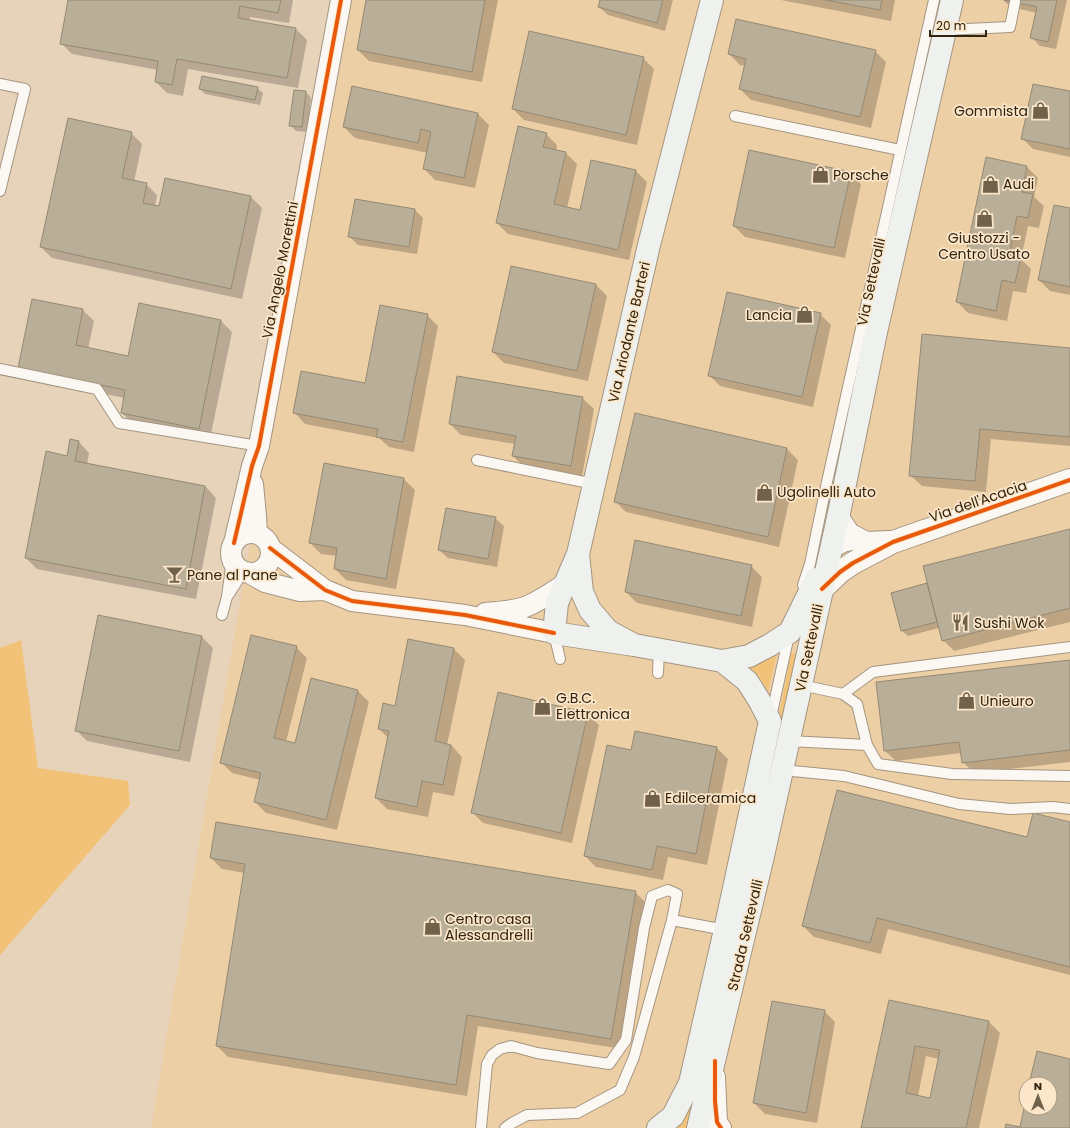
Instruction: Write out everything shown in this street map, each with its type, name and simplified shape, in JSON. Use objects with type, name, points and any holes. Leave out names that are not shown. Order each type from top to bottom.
[{"type":"main road","name":"Via Ariodante Barteri","points":[[634,645],[608,631],[590,610],[582,592],[578,554],[649,245],[712,0]]},
{"type":"main road","name":"Via Settevalli","points":[[789,741],[838,518],[876,332],[952,0]]},
{"type":"main road","points":[[578,554],[557,603],[554,632],[722,661],[749,656],[790,632],[830,554]]},
{"type":"main road","points":[[722,661],[746,681],[759,700],[770,721]]},
{"type":"main road","name":"Strada Settevalli","points":[[658,1128],[673,1116],[690,1083],[770,721]]},
{"type":"main road","name":"Strada Settevalli","points":[[698,1128],[715,1061],[789,741]]},
{"type":"street","name":"Via Angelo Morettini","points":[[252,466],[264,541],[271,554],[270,560],[266,566],[256,573],[239,562],[252,466],[259,446],[341,0]]},
{"type":"street","name":"Via dell'Acacia","points":[[893,542],[1070,480]]},
{"type":"street","points":[[838,518],[849,534],[866,543],[893,542]]},
{"type":"street","points":[[325,590],[300,591],[265,582],[239,562],[238,538],[244,534],[250,533],[264,541],[325,590],[352,601],[465,615],[554,632]]},
{"type":"street","points":[[822,589],[840,572],[853,563],[893,542]]},
{"type":"street","points":[[465,615],[498,612],[524,607],[546,596],[566,583]]},
{"type":"street","points":[[715,1061],[716,1122],[721,1128]]},
{"type":"lane","name":"Via Settevalli","points":[[770,721],[794,612],[810,564],[934,0]]},
{"type":"lane","points":[[945,30],[1010,27],[1015,2]]},
{"type":"lane","points":[[0,84],[25,88],[0,191]]},
{"type":"lane","points":[[735,116],[900,150]]},
{"type":"lane","points":[[0,369],[97,389],[120,423],[259,446]]},
{"type":"lane","points":[[477,460],[594,484]]},
{"type":"lane","points":[[816,536],[830,554],[853,563]]},
{"type":"lane","points":[[810,564],[846,546],[866,543]]},
{"type":"lane","points":[[222,615],[226,597],[239,562]]},
{"type":"lane","points":[[226,597],[239,562]]},
{"type":"lane","points":[[554,632],[560,659]]},
{"type":"lane","points":[[843,694],[873,672],[1070,647]]},
{"type":"lane","points":[[658,673],[659,649]]},
{"type":"lane","points":[[801,685],[843,694],[858,704],[867,745],[878,764],[952,774],[1070,776]]},
{"type":"lane","points":[[789,741],[867,745]]},
{"type":"lane","points":[[782,770],[844,776],[959,804],[1011,809],[1053,807],[1070,809]]},
{"type":"lane","points":[[481,1128],[487,1064],[492,1054],[500,1049],[511,1046],[537,1053],[609,1064],[626,1040],[644,928],[652,896],[668,890],[677,894],[672,920],[634,1057],[620,1090],[576,1113],[527,1115],[506,1128]]},
{"type":"lane","points":[[672,920],[725,930]]},
{"type":"shaded area","points":[[342,0],[1070,0],[1070,1128],[151,1128]]},
{"type":"shaded area","points":[[21,640],[38,768],[128,781],[130,805],[0,955],[0,648]]},
{"type":"shaded area","points":[[778,650],[768,691],[759,676],[745,664]]},
{"type":"shaded area","points":[[791,653],[798,654],[782,731],[778,722]]},
{"type":"shaded area","points":[[693,1103],[688,1128],[676,1128]]},
{"type":"building","points":[[68,0],[281,0],[278,13],[240,6],[238,18],[296,28],[287,78],[177,59],[172,85],[155,82],[158,61],[60,44]]},
{"type":"building","points":[[366,0],[485,0],[472,72],[357,50]]},
{"type":"building","points":[[600,0],[663,0],[657,23],[598,7]]},
{"type":"building","points":[[825,0],[882,0],[880,10]]},
{"type":"building","points":[[1004,0],[1057,0],[1048,42],[1030,38],[1037,7]]},
{"type":"building","points":[[736,19],[876,50],[860,117],[739,89],[746,59],[728,54]]},
{"type":"building","points":[[529,31],[644,57],[626,135],[512,109]]},
{"type":"building","points":[[202,76],[258,87],[255,100],[199,89]]},
{"type":"building","points":[[1033,84],[1070,91],[1070,149],[1021,139]]},
{"type":"building","points":[[352,86],[478,113],[464,178],[423,169],[431,132],[421,129],[418,143],[343,127]]},
{"type":"building","points":[[294,90],[306,91],[302,127],[289,126]]},
{"type":"building","points":[[68,118],[132,132],[122,178],[147,183],[143,203],[159,206],[165,178],[251,196],[231,289],[40,247]]},
{"type":"building","points":[[518,126],[547,133],[543,147],[566,152],[554,204],[580,210],[591,160],[636,170],[618,250],[496,223]]},
{"type":"building","points":[[749,150],[851,172],[834,248],[733,226]]},
{"type":"building","points":[[986,157],[1027,166],[1022,192],[1033,194],[1028,218],[1017,216],[1009,255],[1021,257],[1015,283],[1002,280],[996,311],[956,302]]},
{"type":"building","points":[[355,199],[415,209],[409,247],[348,237]]},
{"type":"building","points":[[1054,205],[1070,208],[1070,287],[1038,280]]},
{"type":"building","points":[[511,266],[596,284],[577,371],[492,352]]},
{"type":"building","points":[[727,292],[821,313],[802,397],[708,376]]},
{"type":"building","points":[[32,299],[83,309],[76,345],[128,356],[139,303],[221,320],[199,429],[121,413],[125,390],[18,368]]},
{"type":"building","points":[[380,305],[428,314],[403,442],[376,437],[378,429],[293,413],[301,371],[365,383]]},
{"type":"building","points":[[922,334],[1070,348],[1070,437],[980,429],[975,481],[909,476]]},
{"type":"building","points":[[457,376],[583,397],[571,466],[512,456],[516,436],[449,424]]},
{"type":"building","points":[[635,413],[787,448],[768,537],[614,502]]},
{"type":"building","points":[[70,439],[79,441],[75,461],[205,486],[186,589],[25,558],[46,451],[67,456]]},
{"type":"building","points":[[324,463],[404,478],[386,579],[334,569],[337,548],[309,543]]},
{"type":"building","points":[[446,508],[496,517],[488,559],[438,550]]},
{"type":"building","points":[[1070,529],[1070,608],[942,641],[923,566]]},
{"type":"building","points":[[635,540],[752,565],[741,616],[625,592]]},
{"type":"building","points":[[927,583],[937,622],[901,631],[891,593]]},
{"type":"building","points":[[98,615],[202,636],[179,751],[75,731]]},
{"type":"building","points":[[251,635],[297,646],[274,738],[295,743],[311,678],[358,690],[326,820],[254,802],[261,773],[220,763]]},
{"type":"building","points":[[408,639],[454,648],[435,741],[451,745],[443,785],[422,781],[417,807],[375,798],[389,731],[378,729],[383,703],[395,706]]},
{"type":"building","points":[[1070,660],[1070,750],[962,763],[959,742],[884,751],[876,682]]},
{"type":"building","points":[[498,692],[588,713],[561,833],[471,813]]},
{"type":"building","name":"Edilceramica","points":[[635,731],[717,747],[696,854],[657,846],[652,870],[584,856],[607,745],[631,750]]},
{"type":"building","points":[[837,790],[1027,837],[1033,813],[1070,822],[1070,967],[877,918],[870,943],[802,926]]},
{"type":"building","name":"Centro casa Alessandrelli","points":[[216,822],[636,891],[611,1039],[467,1015],[456,1085],[216,1046],[245,864],[210,858]]},
{"type":"building","points":[[889,1000],[989,1021],[966,1128],[861,1128]],"holes":[[[915,1046],[940,1050],[930,1098],[906,1093]]]},
{"type":"building","points":[[772,1001],[825,1010],[806,1113],[753,1103]]},
{"type":"building","points":[[1037,1051],[1070,1059],[1070,1128],[1005,1128],[1006,1124],[1020,1127],[1022,1116],[1058,1116],[1058,1076],[1031,1076]]},
{"type":"cycle path","points":[[234,543],[252,466],[259,446],[341,0]]},
{"type":"cycle path","points":[[822,589],[840,572],[853,563],[893,542],[1070,480]]},
{"type":"cycle path","points":[[270,548],[325,590],[352,601],[465,615],[554,633]]},
{"type":"cycle path","points":[[715,1061],[715,1101],[717,1122],[721,1128]]},
{"type":"place","name":"Gommista","points":[[1041,111]]},
{"type":"place","name":"Porsche","points":[[820,175]]},
{"type":"place","name":"Audi","points":[[990,184]]},
{"type":"place","name":"Giustozzi - Centro Usato","points":[[984,218]]},
{"type":"place","name":"Lancia","points":[[805,315]]},
{"type":"place","name":"Ugolinelli Auto","points":[[764,492]]},
{"type":"place","name":"Pane al Pane","points":[[174,575]]},
{"type":"place","name":"Sushi Wok","points":[[961,623]]},
{"type":"place","name":"Unieuro","points":[[967,701]]},
{"type":"place","name":"G.B.C. Elettronica","points":[[543,706]]},
{"type":"place","name":"Edilceramica","points":[[652,798]]},
{"type":"place","name":"Centro casa Alessandrelli","points":[[432,927]]}]
